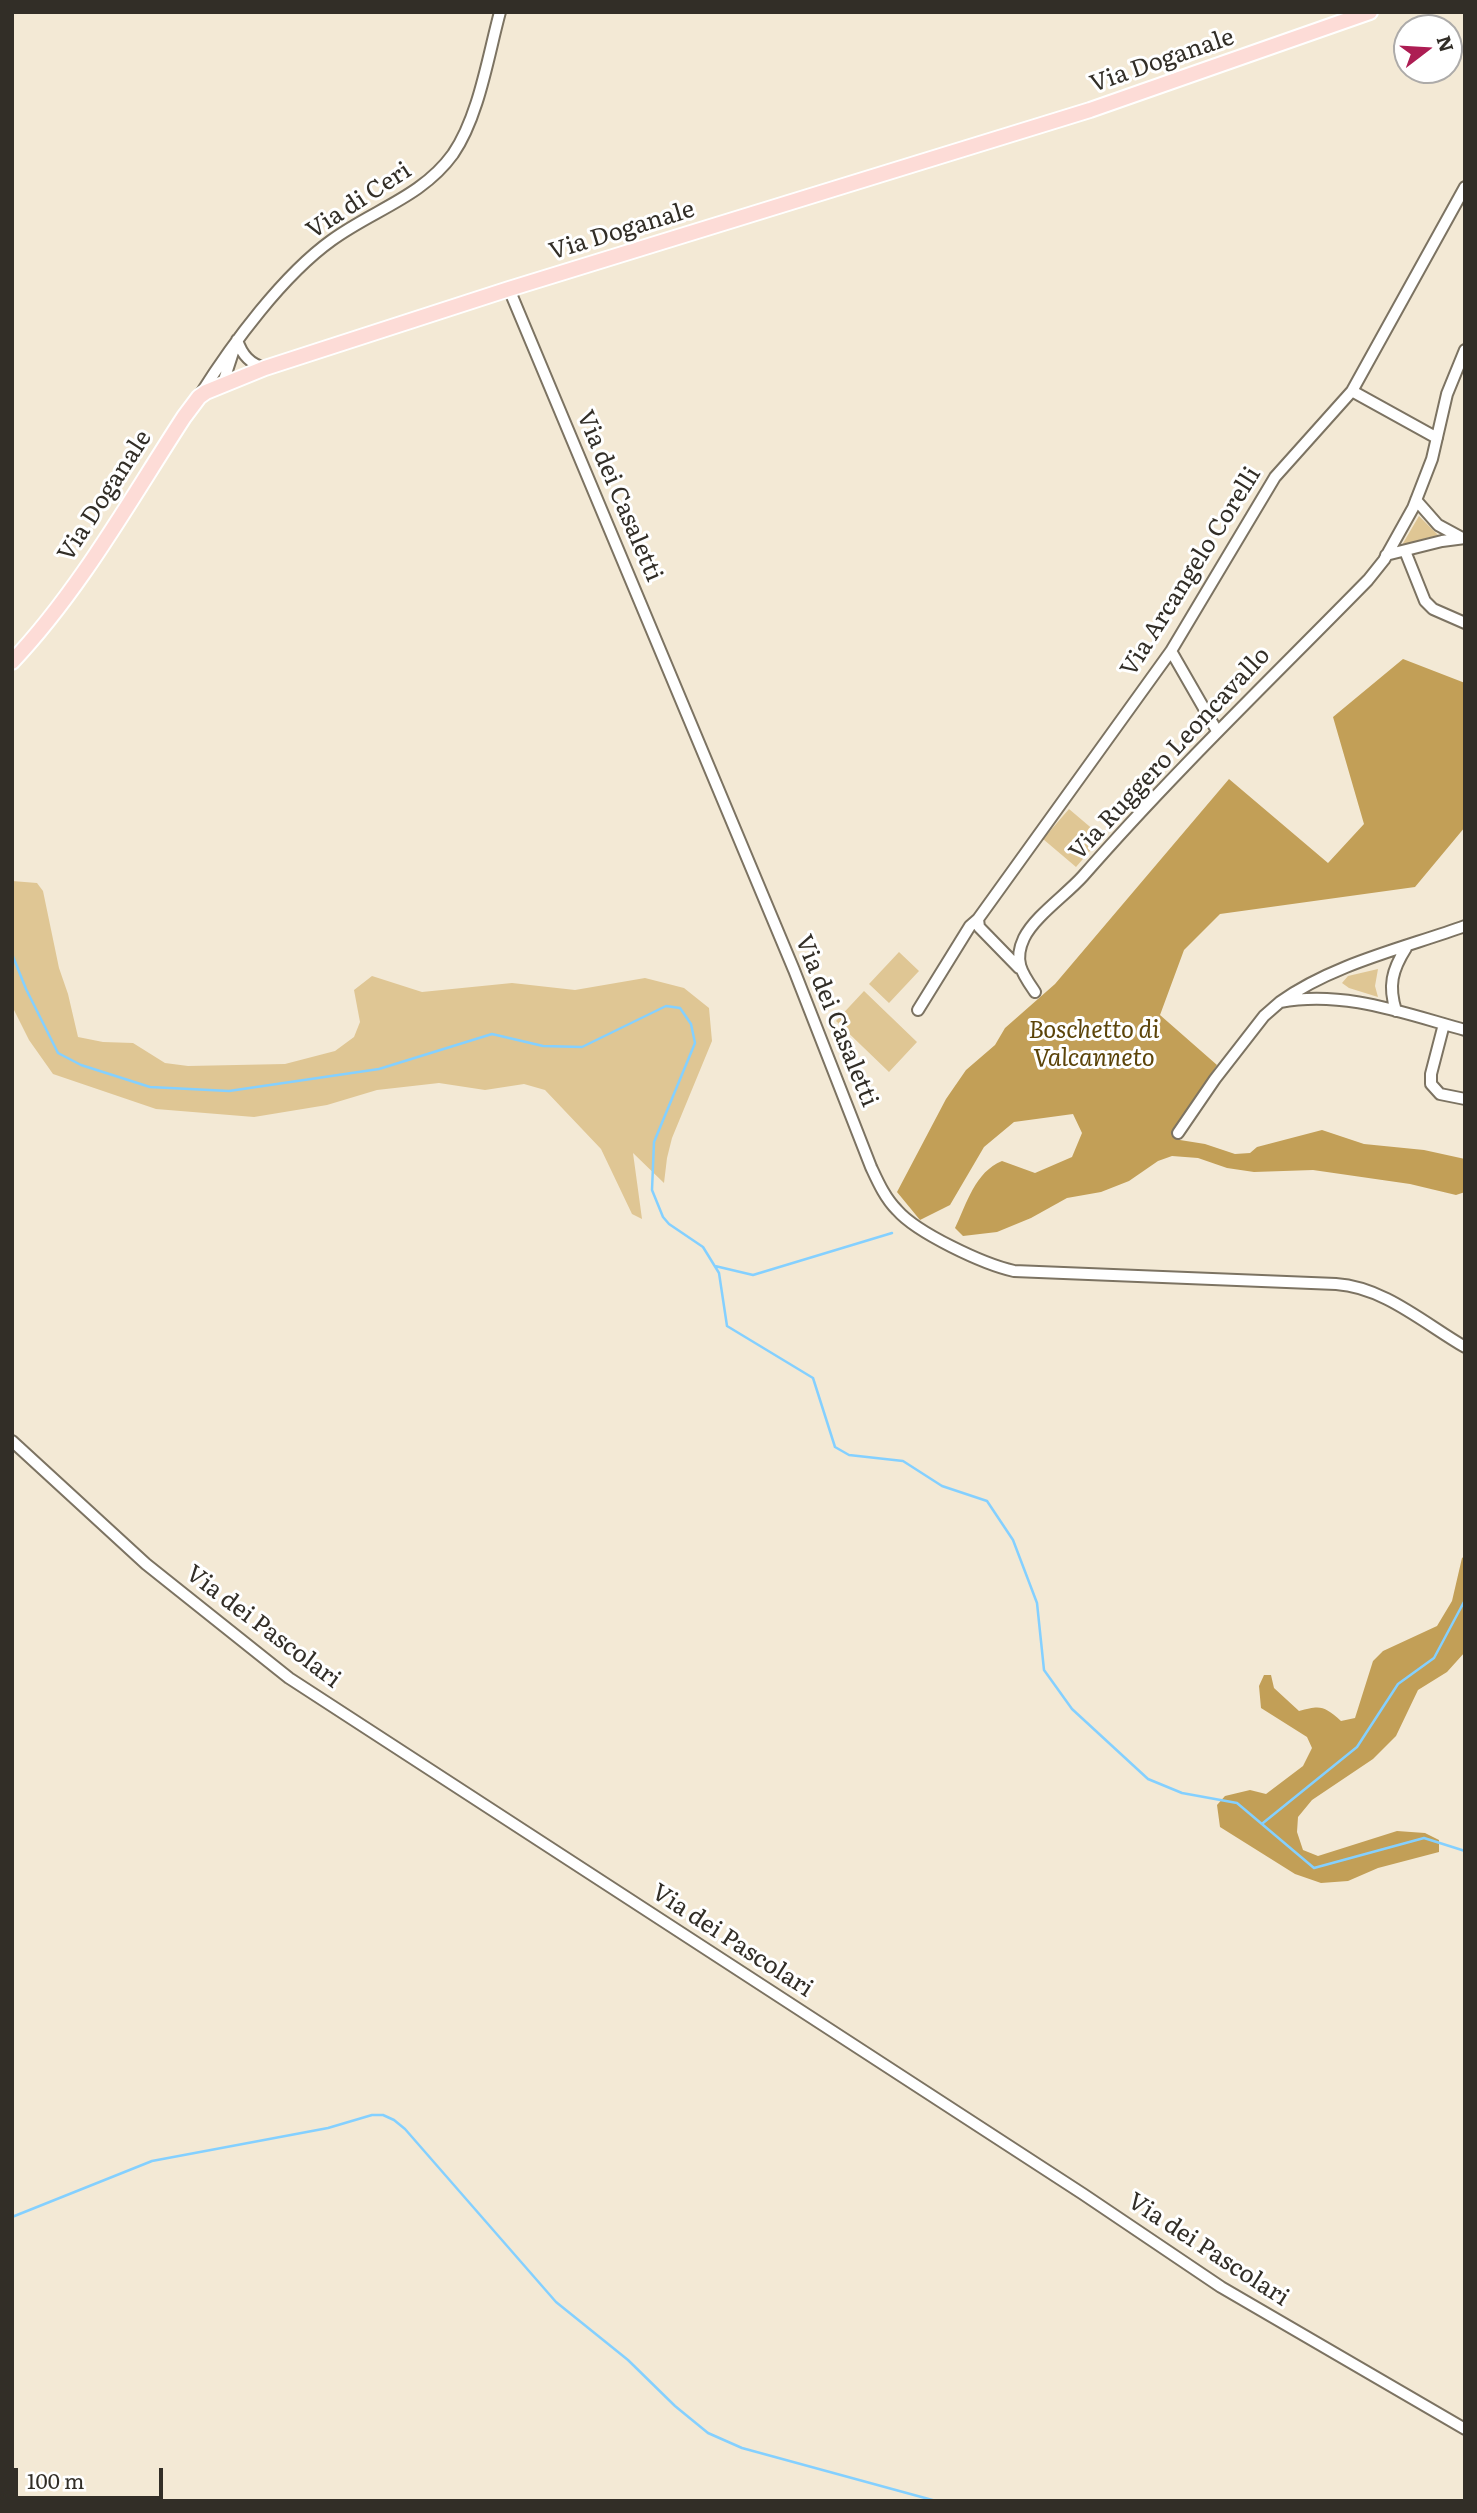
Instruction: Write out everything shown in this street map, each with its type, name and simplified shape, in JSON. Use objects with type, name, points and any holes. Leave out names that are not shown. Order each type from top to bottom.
[{"type":"main road","name":"Via Doganale","points":[[12,662],[41,630],[71,589],[199,397],[223,383],[509,289],[1090,110],[1370,12]]},
{"type":"street","name":"Via di Ceri","points":[[199,397],[237,340],[293,275],[323,247],[411,194],[446,163],[466,129],[500,12]]},
{"type":"street","name":"Via Arcangelo Corelli","points":[[918,1010],[970,926],[978,919],[1171,651],[1275,477],[1352,391],[1465,187]]},
{"type":"street","name":"Via dei Casaletti","points":[[509,289],[789,958],[871,1167],[884,1194],[898,1212],[969,1255],[1014,1271],[1336,1284],[1363,1288],[1385,1298],[1465,1347]]},
{"type":"street","points":[[237,340],[246,358],[256,366],[265,368]]},
{"type":"street","points":[[223,383],[237,340]]},
{"type":"street","name":"Via Ruggero Leoncavallo","points":[[1019,968],[1020,948],[1029,931],[1217,731],[1368,580],[1386,555],[1416,500],[1431,463],[1447,394],[1465,349]]},
{"type":"street","points":[[218,366],[223,383]]},
{"type":"street","points":[[1352,391],[1437,438]]},
{"type":"street","points":[[1416,500],[1438,525],[1463,538]]},
{"type":"street","points":[[1386,555],[1463,538]]},
{"type":"street","points":[[1405,551],[1425,601],[1433,609],[1465,624]]},
{"type":"street","points":[[1171,651],[1217,731]]},
{"type":"street","points":[[978,919],[979,927],[1019,968],[1035,992]]},
{"type":"street","points":[[1178,1133],[1215,1079],[1264,1016],[1300,987],[1465,926]]},
{"type":"street","points":[[1396,1011],[1391,979],[1406,948]]},
{"type":"street","points":[[1280,1002],[1333,997],[1465,1030]]},
{"type":"street","points":[[1444,1024],[1431,1071],[1431,1084],[1440,1094],[1465,1099]]},
{"type":"street","name":"Via dei Pascolari","points":[[12,1441],[146,1564],[298,1684],[1222,2287],[1465,2429]]},
{"type":"shaded area","points":[[1419,516],[1438,535],[1402,545]]},
{"type":"shaded area","points":[[1069,809],[1102,837],[1076,867],[1043,839]]},
{"type":"shaded area","points":[[12,881],[37,883],[43,891],[59,968],[78,1037],[103,1042],[133,1043],[165,1063],[188,1066],[285,1064],[335,1051],[354,1037],[360,1022],[354,990],[372,976],[422,992],[512,983],[575,990],[645,978],[684,988],[709,1008],[712,1041],[672,1138],[664,1183],[633,1153],[642,1219],[632,1214],[601,1149],[545,1090],[524,1084],[485,1090],[439,1083],[377,1090],[327,1105],[254,1117],[156,1109],[53,1074],[29,1040],[12,1006]]},
{"type":"shaded area","points":[[899,952],[919,971],[889,1003],[869,984]]},
{"type":"shaded area","points":[[1378,969],[1375,986],[1378,997],[1349,988],[1342,983],[1348,976]]},
{"type":"shaded area","points":[[864,991],[917,1042],[889,1072],[836,1021]]},
{"type":"green space","name":"Boschetto di Valcanneto","points":[[1403,659],[1465,683],[1465,827],[1415,887],[1220,914],[1184,950],[1160,1015],[1217,1065],[1184,1114],[1177,1137],[1180,1140],[1205,1144],[1235,1154],[1250,1153],[1257,1147],[1322,1130],[1364,1144],[1424,1150],[1465,1159],[1465,1192],[1456,1195],[1410,1184],[1313,1170],[1254,1172],[1227,1168],[1198,1158],[1172,1156],[1158,1161],[1129,1181],[1101,1192],[1067,1198],[1031,1218],[997,1232],[963,1236],[955,1228],[978,1180],[993,1166],[1002,1161],[1035,1173],[1072,1157],[1082,1133],[1073,1114],[1014,1122],[984,1147],[950,1205],[920,1220],[897,1192],[946,1099],[966,1070],[995,1045],[1005,1028],[1055,984],[1229,779],[1328,863],[1364,824],[1333,717]]},
{"type":"green space","points":[[1465,1556],[1465,1652],[1447,1672],[1418,1690],[1396,1736],[1373,1759],[1312,1800],[1298,1817],[1297,1832],[1303,1850],[1318,1856],[1397,1831],[1425,1833],[1439,1840],[1439,1852],[1378,1868],[1348,1881],[1321,1883],[1295,1874],[1220,1827],[1217,1805],[1225,1796],[1250,1790],[1266,1794],[1303,1766],[1312,1748],[1307,1737],[1261,1708],[1259,1686],[1264,1675],[1271,1675],[1274,1688],[1299,1711],[1317,1708],[1330,1712],[1341,1721],[1355,1718],[1373,1661],[1383,1651],[1437,1626],[1452,1601],[1462,1558]]},
{"type":"waterway","points":[[12,916],[12,935]]},
{"type":"waterway","points":[[12,954],[58,1053],[81,1065],[150,1087],[229,1091],[379,1069],[492,1034],[543,1046],[582,1047],[666,1006],[680,1008],[691,1024],[695,1043],[654,1142],[652,1190],[663,1217],[703,1247],[719,1273],[727,1326],[813,1378],[835,1447],[849,1455],[903,1461],[942,1486],[987,1501],[1013,1540],[1037,1603],[1044,1670],[1072,1709],[1148,1779],[1182,1793],[1237,1803],[1314,1868],[1424,1838],[1465,1851]]},
{"type":"waterway","points":[[715,1266],[753,1275],[892,1233]]},
{"type":"waterway","points":[[1263,1823],[1357,1747],[1398,1684],[1434,1658],[1465,1600]]},
{"type":"waterway","points":[[12,2217],[152,2161],[328,2128],[372,2115],[383,2115],[405,2129],[556,2302],[628,2360],[675,2406],[708,2433],[742,2448],[936,2501]]}]
